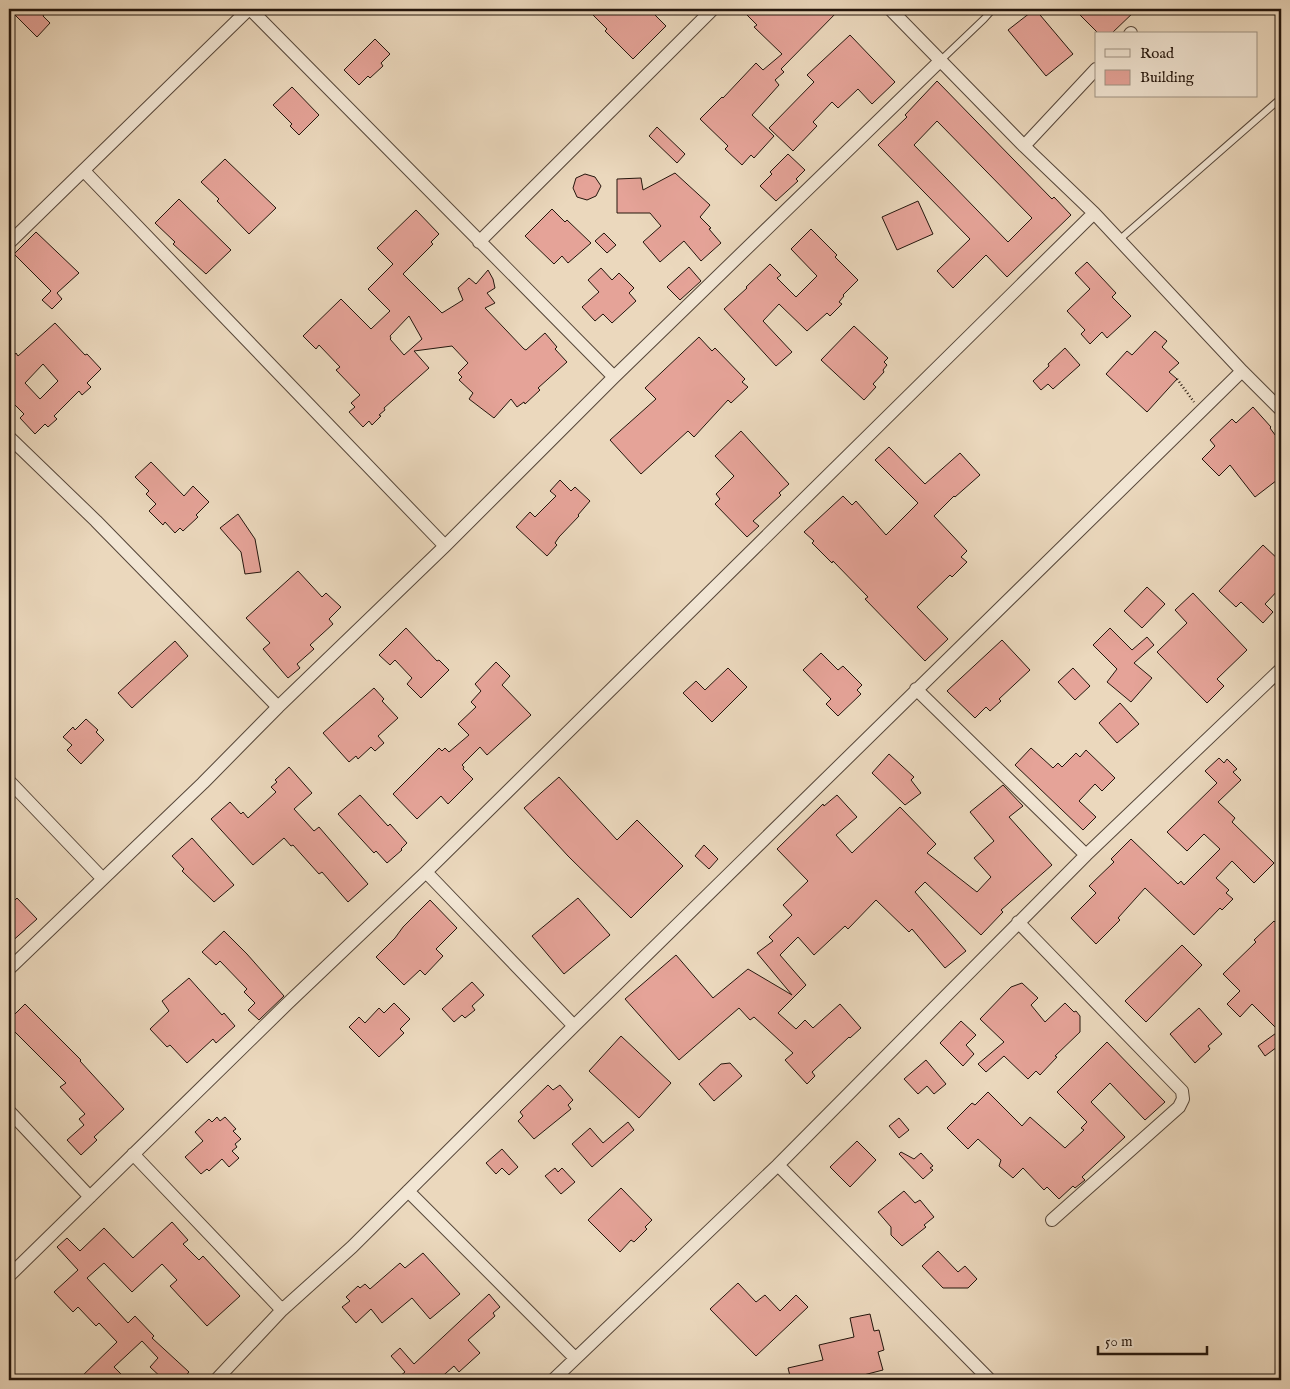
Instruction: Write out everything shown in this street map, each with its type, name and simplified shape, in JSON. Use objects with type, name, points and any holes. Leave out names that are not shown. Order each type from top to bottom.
[{"type":"street","points":[[9,243],[249,9],[614,377]]},
{"type":"street","points":[[479,242],[713,9]]},
{"type":"street","points":[[890,9],[1024,146],[1094,212],[1242,371],[1281,410]]},
{"type":"street","points":[[9,969],[203,783],[614,377],[940,61]]},
{"type":"street","points":[[1024,146],[1095,71]]},
{"type":"street","points":[[84,171],[445,546]]},
{"type":"street","points":[[9,1276],[288,1003],[426,872],[1094,212]]},
{"type":"street","points":[[216,1380],[282,1310],[352,1247],[916,689],[1242,371]]},
{"type":"street","points":[[9,437],[96,521],[278,707]]},
{"type":"street","points":[[553,1380],[778,1165],[1018,922],[1281,669]]},
{"type":"street","points":[[916,689],[1086,855]]},
{"type":"street","points":[[9,781],[102,878]]},
{"type":"street","points":[[426,872],[574,1026]]},
{"type":"street","points":[[1018,922],[1182,1090],[1184,1099],[1179,1107],[1052,1220]]},
{"type":"street","points":[[9,1111],[90,1197]]},
{"type":"street","points":[[134,1154],[282,1310]]},
{"type":"street","points":[[778,1165],[990,1380]]},
{"type":"street","points":[[408,1190],[575,1358]]},
{"type":"lane","points":[[940,61],[992,9]]},
{"type":"lane","points":[[1119,240],[1281,98]]},
{"type":"path","points":[[1177,380],[1200,412]]},
{"type":"building","points":[[9,9],[39,9],[50,23],[37,37]]},
{"type":"building","points":[[587,9],[649,9],[666,26],[633,59],[605,31],[607,29]]},
{"type":"building","points":[[753,9],[840,9],[781,69],[784,72],[775,80],[779,85],[752,115],[774,136],[754,158],[751,155],[742,165],[725,149],[728,146],[700,119],[756,63],[763,70],[782,54],[754,27],[757,25],[747,15]]},
{"type":"building","points":[[1035,9],[1073,54],[1046,76],[1008,30]]},
{"type":"building","points":[[1074,9],[1137,9],[1113,32],[1097,32]]},
{"type":"building","points":[[850,35],[895,82],[872,104],[858,89],[838,108],[832,102],[813,122],[817,126],[793,151],[769,128],[814,82],[807,75]]},
{"type":"building","points":[[375,39],[390,54],[381,63],[383,66],[359,85],[344,70]]},
{"type":"building","points":[[937,81],[1052,199],[1054,197],[1071,215],[1007,277],[986,255],[953,288],[937,271],[970,239],[878,145],[907,117],[905,115]],"holes":[[[937,121],[1032,218],[1008,242],[914,145]]]},
{"type":"building","points":[[292,87],[319,115],[299,135],[290,126],[292,124],[273,105]]},
{"type":"building","points":[[657,127],[685,154],[677,163],[649,136]]},
{"type":"building","points":[[788,154],[805,170],[796,179],[798,181],[776,201],[760,186],[772,174],[770,172]]},
{"type":"building","points":[[225,159],[276,208],[249,234],[217,201],[219,199],[201,182]]},
{"type":"building","points":[[675,173],[710,205],[700,217],[711,228],[709,229],[721,243],[701,261],[684,241],[660,262],[643,242],[661,226],[650,213],[617,213],[617,179],[641,178],[643,190]]},
{"type":"building","points":[[585,174],[595,177],[601,186],[596,196],[587,200],[577,197],[573,188],[576,178]]},
{"type":"building","points":[[179,199],[231,250],[206,274],[173,244],[175,242],[155,223]]},
{"type":"building","points":[[918,201],[933,234],[897,250],[882,217]]},
{"type":"building","points":[[552,209],[565,222],[567,220],[591,243],[568,263],[562,256],[554,264],[525,236]]},
{"type":"building","points":[[416,210],[439,234],[431,242],[433,244],[403,274],[442,313],[463,300],[458,288],[469,278],[476,284],[488,270],[495,288],[487,293],[495,303],[485,308],[524,349],[526,350],[545,333],[557,347],[555,349],[567,362],[538,388],[540,390],[525,404],[524,402],[517,407],[511,399],[494,418],[469,399],[473,393],[459,380],[462,377],[458,373],[468,363],[452,346],[414,351],[429,368],[384,408],[385,410],[379,415],[381,416],[372,425],[369,421],[363,427],[349,412],[355,407],[351,403],[360,395],[336,370],[340,367],[319,345],[316,349],[303,336],[341,299],[371,329],[390,311],[368,289],[393,264],[377,248]],"holes":[[[409,316],[422,339],[404,355],[390,339],[390,336]]]},
{"type":"building","points":[[811,229],[858,280],[843,295],[839,302],[842,304],[830,316],[827,313],[807,331],[779,304],[763,321],[792,352],[776,366],[724,309],[770,264],[781,275],[777,278],[796,297],[817,276],[791,249]]},
{"type":"building","points":[[36,232],[79,273],[57,293],[62,299],[52,309],[42,300],[51,291],[14,254]]},
{"type":"building","points":[[604,233],[616,245],[607,253],[595,241]]},
{"type":"building","points":[[1087,262],[1116,293],[1112,297],[1131,316],[1107,338],[1102,332],[1090,344],[1081,334],[1085,330],[1067,311],[1090,289],[1075,273]]},
{"type":"building","points":[[689,267],[701,281],[680,300],[667,287]]},
{"type":"building","points":[[601,268],[612,280],[619,273],[634,288],[629,293],[636,301],[612,323],[603,314],[595,321],[582,307],[599,292],[588,280]]},
{"type":"building","points":[[55,323],[101,369],[87,383],[91,387],[82,395],[79,391],[54,416],[57,419],[48,427],[45,424],[35,434],[20,418],[24,414],[9,399],[9,361],[16,353],[18,356]],"holes":[[[43,364],[58,381],[40,399],[25,383]]]},
{"type":"building","points":[[854,326],[888,358],[884,362],[887,365],[883,370],[884,372],[873,384],[876,387],[864,400],[821,360]]},
{"type":"building","points":[[1155,331],[1167,341],[1162,347],[1179,363],[1169,372],[1177,379],[1147,412],[1106,374],[1127,351],[1132,355]]},
{"type":"building","points":[[699,337],[712,351],[715,348],[745,379],[742,382],[748,387],[731,403],[728,400],[694,437],[688,431],[641,474],[610,440],[656,399],[645,388]]},
{"type":"building","points":[[1065,348],[1080,365],[1053,389],[1048,384],[1041,390],[1033,381]]},
{"type":"building","points":[[1253,407],[1271,427],[1281,443],[1281,477],[1255,497],[1230,465],[1219,476],[1202,459],[1215,446],[1210,440],[1232,419],[1236,423]]},
{"type":"building","points":[[741,431],[789,484],[779,493],[781,495],[753,521],[759,526],[747,537],[715,504],[720,499],[716,494],[734,476],[715,456]]},
{"type":"building","points":[[889,447],[925,484],[960,453],[980,475],[954,496],[934,516],[967,551],[961,557],[967,562],[952,577],[950,575],[917,607],[948,639],[925,661],[865,599],[868,597],[833,561],[832,563],[812,543],[814,541],[804,532],[843,496],[852,505],[856,501],[886,535],[918,503],[875,460]]},
{"type":"building","points":[[151,462],[184,496],[193,486],[209,502],[196,515],[198,517],[183,531],[180,528],[175,533],[165,522],[163,525],[149,511],[156,504],[146,494],[149,491],[135,477]]},
{"type":"building","points":[[560,480],[571,491],[575,487],[590,501],[559,537],[555,543],[557,545],[547,556],[516,527],[530,512],[535,517],[556,496],[550,491]]},
{"type":"building","points":[[238,514],[255,539],[261,572],[245,574],[241,552],[220,528]]},
{"type":"building","points":[[1263,545],[1281,562],[1281,587],[1265,604],[1273,612],[1263,623],[1241,602],[1236,607],[1219,591]]},
{"type":"building","points":[[298,571],[322,597],[326,593],[341,607],[329,619],[333,624],[310,645],[314,649],[297,664],[300,668],[288,678],[263,649],[270,643],[246,618]]},
{"type":"building","points":[[1147,587],[1165,604],[1142,628],[1124,611]]},
{"type":"building","points":[[1193,593],[1247,650],[1217,679],[1224,686],[1207,703],[1157,652],[1187,623],[1175,610]]},
{"type":"building","points":[[406,628],[437,661],[439,660],[449,670],[421,698],[407,684],[412,678],[395,660],[390,665],[379,655]]},
{"type":"building","points":[[1110,628],[1132,650],[1147,637],[1154,645],[1134,663],[1152,678],[1131,702],[1107,682],[1117,669],[1093,645]]},
{"type":"building","points":[[1002,640],[1030,670],[999,699],[1001,701],[990,711],[986,707],[975,718],[947,691]]},
{"type":"building","points":[[175,641],[188,656],[132,708],[118,693]]},
{"type":"building","points":[[821,653],[838,670],[843,666],[862,685],[857,690],[861,694],[838,716],[826,704],[831,699],[803,670]]},
{"type":"building","points":[[496,662],[510,676],[502,685],[531,715],[487,755],[480,747],[462,765],[463,769],[473,779],[448,804],[441,796],[417,819],[393,794],[439,748],[442,751],[445,748],[449,752],[469,735],[458,724],[476,707],[471,702],[481,691],[475,684]]},
{"type":"building","points":[[728,668],[747,687],[712,722],[683,693],[696,681],[705,690]]},
{"type":"building","points":[[1073,668],[1090,686],[1075,700],[1058,682]]},
{"type":"building","points":[[374,688],[384,699],[382,701],[398,718],[378,736],[384,743],[375,751],[371,747],[358,759],[356,756],[349,762],[323,733]]},
{"type":"building","points":[[1120,703],[1139,724],[1117,743],[1099,723]]},
{"type":"building","points":[[86,719],[98,730],[96,732],[104,740],[81,764],[67,750],[72,745],[63,737],[73,727],[75,730]]},
{"type":"building","points":[[1031,748],[1053,768],[1058,763],[1062,767],[1076,753],[1080,757],[1086,750],[1115,778],[1102,791],[1095,784],[1079,801],[1096,817],[1083,830],[1015,765]]},
{"type":"building","points":[[889,754],[914,777],[911,780],[921,793],[905,805],[872,773]]},
{"type":"building","points":[[1219,758],[1224,763],[1227,759],[1237,769],[1233,772],[1241,780],[1218,802],[1235,818],[1232,822],[1274,863],[1254,883],[1232,861],[1216,878],[1229,890],[1226,893],[1233,899],[1222,910],[1220,908],[1194,935],[1145,888],[1118,918],[1120,920],[1096,944],[1071,918],[1096,893],[1089,886],[1114,862],[1111,859],[1131,839],[1178,884],[1181,881],[1184,885],[1220,849],[1204,834],[1187,851],[1167,832],[1217,783],[1205,771]]},
{"type":"building","points":[[289,767],[312,793],[294,809],[314,831],[319,827],[368,884],[348,902],[322,872],[319,874],[293,845],[291,846],[284,838],[253,865],[211,819],[230,802],[241,814],[243,812],[248,818],[276,792],[271,787],[277,782],[275,780]]},
{"type":"building","points":[[559,777],[617,840],[637,820],[683,866],[631,918],[568,856],[524,808]]},
{"type":"building","points":[[1003,785],[1023,806],[1009,817],[1052,865],[1001,910],[1003,912],[981,935],[925,882],[915,892],[966,951],[945,968],[912,929],[909,932],[876,900],[848,929],[845,926],[814,955],[798,937],[780,955],[806,985],[778,1013],[796,1029],[805,1020],[813,1028],[840,1004],[861,1028],[812,1072],[815,1076],[807,1084],[785,1060],[793,1053],[754,1017],[750,1020],[739,1008],[679,1060],[625,999],[676,955],[713,998],[748,969],[792,995],[757,953],[773,941],[769,937],[792,915],[783,905],[808,881],[777,849],[823,804],[824,806],[837,795],[857,817],[836,835],[852,853],[900,807],[936,844],[927,853],[977,892],[991,877],[974,858],[994,841],[970,812]]},
{"type":"building","points":[[360,795],[388,826],[390,824],[407,843],[387,863],[376,851],[374,853],[338,814]]},
{"type":"building","points":[[192,838],[234,885],[214,902],[182,871],[184,869],[172,856]]},
{"type":"building","points":[[704,845],[718,859],[709,869],[695,856]]},
{"type":"building","points":[[17,898],[37,919],[9,944],[9,906]]},
{"type":"building","points":[[578,898],[610,935],[564,974],[532,936]]},
{"type":"building","points":[[430,900],[457,928],[436,949],[443,956],[425,975],[420,970],[404,985],[376,957]]},
{"type":"building","points":[[1274,921],[1281,928],[1281,1044],[1265,1056],[1258,1046],[1279,1031],[1252,1004],[1240,1017],[1227,1004],[1240,991],[1223,974],[1256,942],[1254,940]]},
{"type":"building","points":[[224,931],[284,996],[259,1020],[248,1010],[255,1003],[244,992],[247,989],[220,961],[216,965],[202,952]]},
{"type":"building","points":[[1182,945],[1202,965],[1146,1022],[1125,1001]]},
{"type":"building","points":[[189,978],[222,1015],[224,1013],[235,1026],[216,1043],[213,1039],[187,1063],[170,1045],[167,1047],[150,1029],[169,1011],[162,1001]]},
{"type":"building","points":[[472,982],[484,995],[472,1006],[475,1010],[465,1018],[462,1015],[454,1022],[442,1009]]},
{"type":"building","points":[[1022,983],[1038,998],[1031,1005],[1045,1022],[1065,1003],[1080,1016],[1080,1032],[1055,1056],[1057,1057],[1040,1075],[1036,1071],[1028,1079],[1004,1056],[986,1072],[978,1064],[1004,1042],[980,1019],[1011,987]]},
{"type":"building","points":[[394,1003],[410,1019],[400,1029],[404,1033],[379,1057],[349,1027],[359,1017],[365,1023],[379,1008],[384,1013]]},
{"type":"building","points":[[25,1004],[81,1060],[124,1109],[94,1137],[97,1140],[81,1155],[67,1140],[84,1125],[79,1119],[85,1114],[60,1087],[66,1083],[9,1026],[9,1020]]},
{"type":"building","points":[[1199,1008],[1222,1034],[1208,1046],[1210,1049],[1195,1063],[1170,1034]]},
{"type":"building","points":[[961,1021],[976,1035],[966,1045],[974,1054],[963,1066],[940,1043]]},
{"type":"building","points":[[621,1036],[671,1083],[639,1118],[589,1071]]},
{"type":"building","points":[[1107,1042],[1165,1102],[1145,1120],[1110,1083],[1091,1102],[1125,1137],[1082,1177],[1085,1180],[1075,1188],[1073,1186],[1059,1199],[1047,1187],[1044,1190],[1023,1168],[1013,1178],[999,1166],[1001,1160],[978,1139],[968,1149],[947,1128],[972,1103],[975,1105],[988,1092],[1022,1126],[1030,1117],[1065,1148],[1084,1130],[1081,1128],[1087,1122],[1057,1092]]},
{"type":"building","points":[[926,1060],[946,1084],[934,1094],[927,1086],[918,1094],[904,1079]]},
{"type":"building","points":[[730,1063],[742,1076],[714,1101],[699,1084],[721,1064]]},
{"type":"building","points":[[548,1085],[553,1090],[560,1085],[573,1100],[568,1105],[571,1109],[534,1139],[518,1121],[523,1116],[520,1112]]},
{"type":"building","points":[[217,1117],[220,1121],[225,1117],[236,1129],[233,1131],[241,1139],[235,1144],[237,1147],[232,1151],[239,1158],[229,1167],[222,1159],[209,1171],[207,1169],[201,1174],[185,1157],[203,1141],[195,1132],[209,1119],[212,1122]]},
{"type":"building","points":[[899,1118],[909,1130],[899,1138],[889,1126]]},
{"type":"building","points":[[628,1122],[634,1130],[592,1167],[572,1144],[590,1128],[603,1143]]},
{"type":"building","points":[[857,1141],[876,1160],[850,1187],[830,1167]]},
{"type":"building","points":[[502,1149],[518,1167],[509,1175],[502,1168],[496,1174],[486,1163]]},
{"type":"building","points":[[901,1152],[914,1159],[921,1153],[933,1166],[930,1168],[933,1170],[923,1179],[899,1154]]},
{"type":"building","points":[[555,1168],[558,1172],[562,1168],[575,1182],[561,1194],[545,1176]]},
{"type":"building","points":[[621,1188],[652,1220],[645,1227],[647,1229],[634,1242],[631,1240],[620,1252],[588,1220]]},
{"type":"building","points":[[904,1191],[915,1203],[920,1200],[934,1217],[924,1225],[926,1227],[902,1246],[891,1235],[891,1227],[878,1212]]},
{"type":"building","points":[[172,1222],[188,1240],[183,1244],[199,1260],[203,1256],[240,1296],[207,1326],[170,1286],[177,1280],[162,1264],[132,1292],[104,1263],[87,1278],[128,1323],[135,1316],[154,1336],[152,1338],[189,1372],[182,1380],[164,1380],[150,1367],[158,1358],[142,1341],[114,1367],[121,1374],[115,1380],[78,1380],[117,1342],[99,1323],[96,1326],[78,1307],[73,1312],[54,1292],[78,1270],[57,1247],[67,1238],[80,1251],[104,1228],[133,1258]]},
{"type":"building","points":[[938,1251],[958,1272],[965,1266],[977,1279],[968,1288],[943,1288],[922,1266]]},
{"type":"building","points":[[423,1253],[460,1294],[430,1319],[412,1298],[382,1323],[371,1309],[356,1323],[342,1307],[350,1301],[346,1297],[358,1286],[360,1288],[365,1284],[370,1289],[400,1263],[405,1268]]},
{"type":"building","points":[[738,1283],[756,1302],[765,1295],[780,1311],[796,1295],[808,1307],[756,1356],[710,1309]]},
{"type":"building","points":[[489,1294],[500,1307],[493,1313],[495,1316],[468,1340],[480,1353],[459,1372],[454,1366],[438,1380],[395,1380],[405,1372],[391,1356],[400,1348],[414,1364]]},
{"type":"building","points":[[870,1314],[874,1331],[879,1330],[884,1350],[878,1352],[883,1370],[848,1380],[791,1380],[788,1368],[823,1360],[819,1345],[854,1337],[850,1318]]}]
